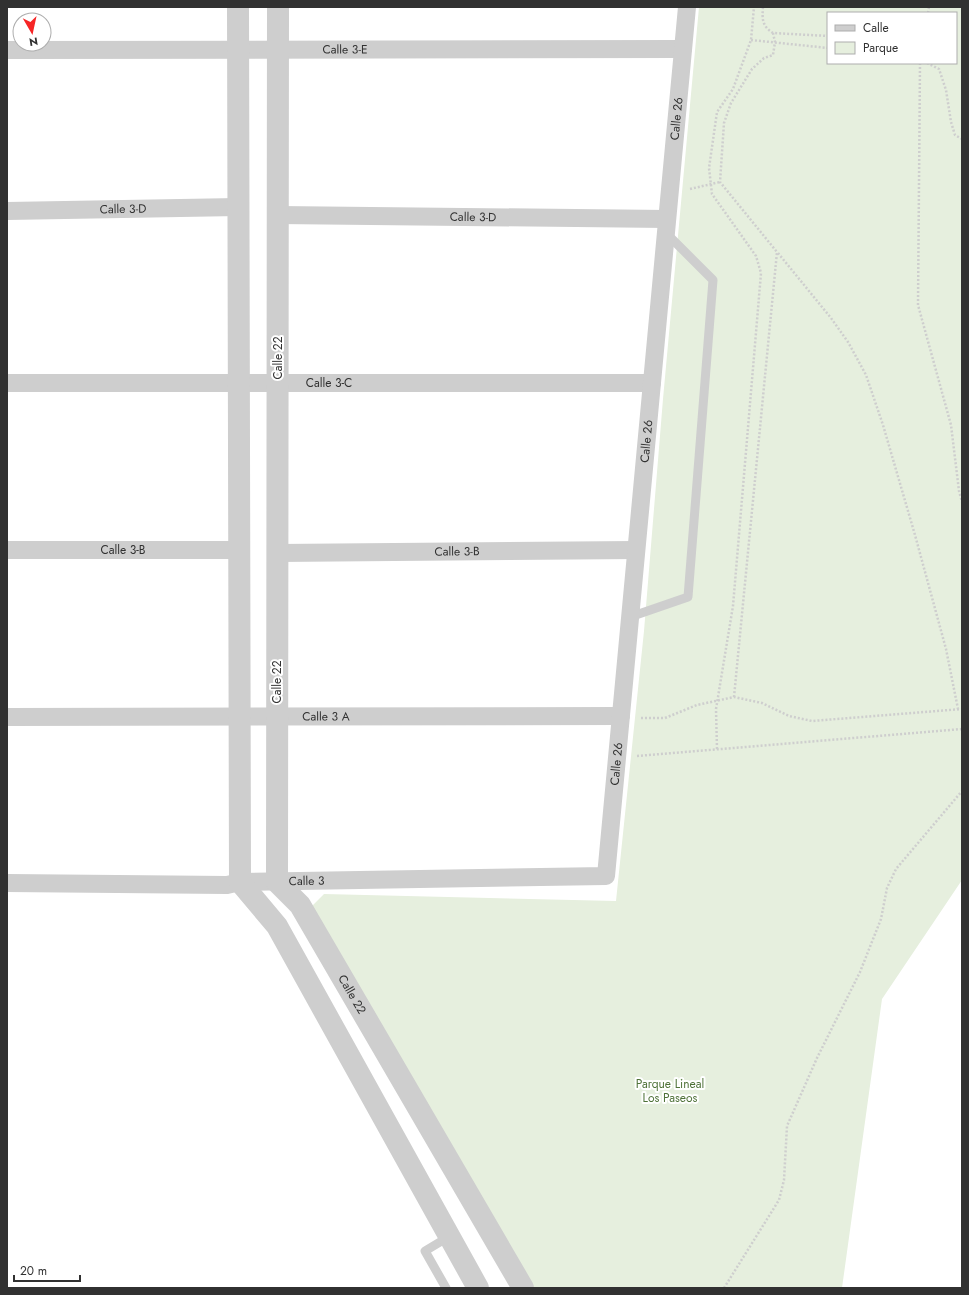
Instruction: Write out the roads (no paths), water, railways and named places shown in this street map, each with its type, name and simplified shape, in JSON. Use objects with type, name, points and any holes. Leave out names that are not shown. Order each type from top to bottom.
[{"type":"street","points":[[238,7],[240,882],[277,926],[478,1288]]},
{"type":"street","name":"Calle 22","points":[[278,7],[277,882],[300,905],[523,1288]]},
{"type":"street","name":"Calle 26","points":[[606,876],[687,7]]},
{"type":"street","name":"Calle 3-E","points":[[7,50],[683,49]]},
{"type":"street","name":"Calle 3-D","points":[[7,211],[238,207]]},
{"type":"street","name":"Calle 3-D","points":[[278,215],[667,226]]},
{"type":"street","name":"Calle 3-C","points":[[7,383],[652,383]]},
{"type":"street","name":"Calle 3-B","points":[[7,550],[239,550]]},
{"type":"street","name":"Calle 3-B","points":[[278,553],[636,550]]},
{"type":"street","name":"Calle 3 A","points":[[7,717],[277,716],[620,718]]},
{"type":"street","name":"Calle 3","points":[[7,884],[226,884],[240,882],[606,876]]},
{"type":"lane","points":[[630,617],[688,597],[713,280],[667,226]]},
{"type":"lane","points":[[446,1288],[425,1250],[450,1236]]},
{"type":"park label","name":"Parque Lineal Los Paseos","points":[[670,1091]]}]
